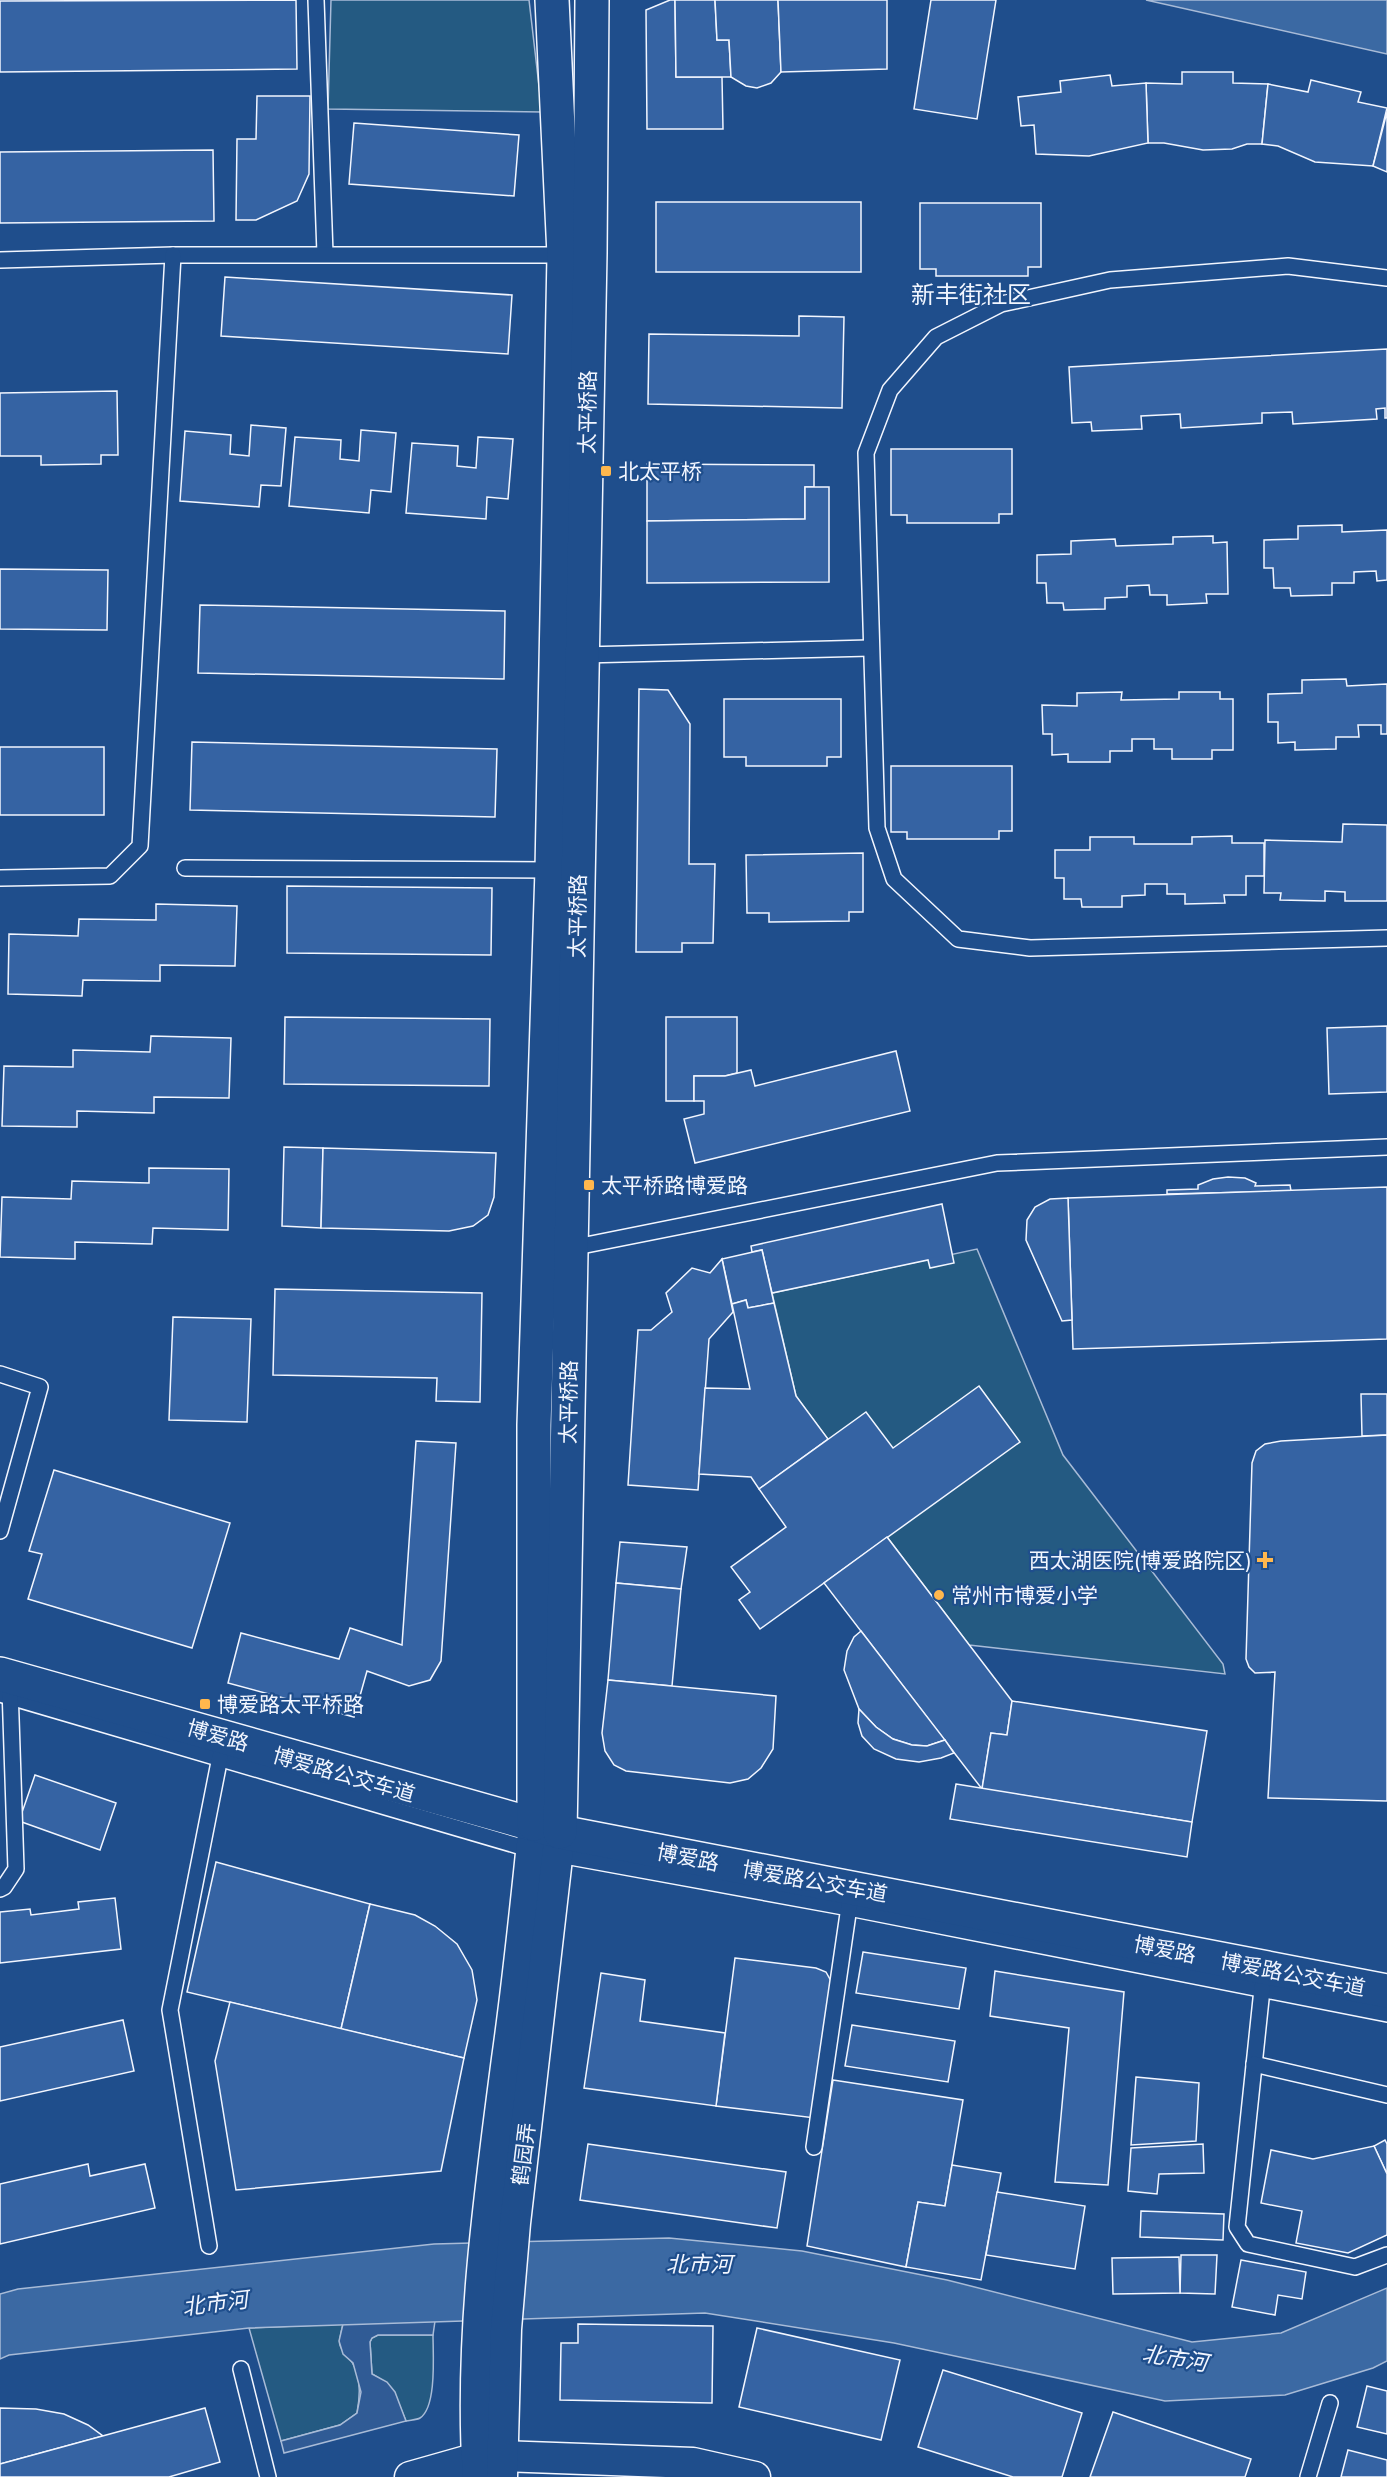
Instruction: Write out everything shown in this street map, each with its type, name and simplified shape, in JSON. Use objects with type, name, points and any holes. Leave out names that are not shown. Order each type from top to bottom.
[{"type":"main road","points":[[546,1840],[534,1425],[552,870],[564,255],[552,0]]},
{"type":"main road","name":"太平桥路","points":[[546,1840],[571,1248],[583,655],[592,0]]},
{"type":"main road","name":"博爱路","points":[[5,1685],[546,1840],[1263,1979],[1387,1990]]},
{"type":"street","name":"鹤园弄","points":[[490,2467],[492,2329],[500,2221],[546,1840]]},
{"type":"street","points":[[410,2477],[490,2467],[693,2463],[755,2477]]},
{"type":"lane","points":[[316,0],[325,254]]},
{"type":"lane","points":[[0,878],[110,876],[140,846],[173,255]]},
{"type":"lane","points":[[0,260],[173,255],[564,255]]},
{"type":"lane","points":[[1387,278],[1288,266],[1110,280],[1000,304],[936,337],[890,390],[866,453],[877,828],[894,879],[958,939],[1030,948],[1387,938]]},
{"type":"lane","points":[[583,655],[870,648]]},
{"type":"lane","points":[[185,868],[552,870]]},
{"type":"lane","points":[[571,1248],[997,1163],[1387,1147]]},
{"type":"lane","points":[[0,1374],[40,1387],[0,1531]]},
{"type":"lane","points":[[0,1888],[4,1887],[16,1869],[5,1685]]},
{"type":"lane","points":[[209,2246],[170,2010],[222,1748]]},
{"type":"lane","points":[[814,2147],[850,1898]]},
{"type":"lane","points":[[1263,1979],[1237,2227],[1248,2244],[1355,2267],[1387,2255]]},
{"type":"lane","name":"博爱路公交车道","points":[[1263,1979],[1387,2014]]},
{"type":"lane","points":[[1254,2064],[1387,2095]]},
{"type":"lane","points":[[241,2369],[268,2477]]},
{"type":"lane","points":[[1308,2477],[1330,2403]]},
{"type":"shaded area","points":[[331,0],[529,0],[542,112],[328,109]]},
{"type":"shaded area","points":[[977,1249],[1063,1455],[1223,1664],[1225,1674],[969,1645],[887,1537],[895,1531],[796,1396],[772,1293]]},
{"type":"shaded area","points":[[435,2321],[433,2335],[378,2335],[370,2342],[372,2374],[387,2382],[395,2392],[406,2421],[284,2453],[281,2441],[340,2425],[357,2413],[361,2392],[353,2363],[343,2354],[339,2341],[343,2324]]},
{"type":"shaded area","points":[[343,2324],[340,2346],[352,2362],[359,2381],[357,2413],[340,2425],[281,2441],[249,2328]]},
{"type":"shaded area","points":[[378,2335],[433,2335],[432,2392],[425,2412],[419,2419],[406,2421],[390,2388],[372,2374],[370,2342]]},
{"type":"water","points":[[1146,0],[1387,0],[1387,54]]},
{"type":"water","name":"北市河","points":[[669,2238],[802,2251],[947,2280],[1192,2342],[1281,2333],[1387,2288],[1387,2361],[1373,2368],[1285,2395],[1165,2401],[894,2343],[705,2313],[249,2328],[9,2355],[0,2359],[0,2294],[18,2289],[434,2244]]},
{"type":"building","points":[[296,0],[297,69],[0,72],[0,1]]},
{"type":"building","points":[[675,0],[676,77],[722,77],[723,129],[647,129],[646,10]]},
{"type":"building","points":[[675,0],[715,0],[717,40],[729,40],[731,77],[676,77]]},
{"type":"building","points":[[715,0],[778,0],[781,72],[771,83],[757,88],[746,86],[731,77],[729,40],[717,40]]},
{"type":"building","points":[[778,0],[887,0],[887,69],[781,72]]},
{"type":"building","points":[[931,0],[996,0],[977,119],[914,109]]},
{"type":"building","points":[[1182,72],[1233,72],[1233,83],[1268,84],[1262,144],[1247,144],[1232,149],[1203,150],[1164,143],[1148,143],[1146,83],[1182,84]]},
{"type":"building","points":[[1110,75],[1112,86],[1146,83],[1148,143],[1089,156],[1036,154],[1034,125],[1021,126],[1018,97],[1061,92],[1060,81]]},
{"type":"building","points":[[1311,80],[1361,92],[1358,102],[1387,108],[1373,166],[1315,162],[1278,146],[1262,144],[1268,84],[1308,92]]},
{"type":"building","points":[[257,96],[310,96],[309,174],[297,201],[256,220],[236,220],[237,139],[256,139]]},
{"type":"building","points":[[1387,112],[1387,172],[1373,166]]},
{"type":"building","points":[[354,123],[519,135],[514,196],[349,184]]},
{"type":"building","points":[[213,150],[214,221],[0,223],[0,152]]},
{"type":"building","points":[[656,202],[861,202],[861,272],[656,272]]},
{"type":"building","points":[[920,203],[1041,203],[1041,267],[1028,267],[1028,276],[936,276],[936,269],[920,269]]},
{"type":"building","points":[[225,277],[512,295],[508,354],[221,336]]},
{"type":"building","points":[[799,316],[844,317],[842,408],[648,404],[649,334],[799,336]]},
{"type":"building","points":[[1387,349],[1387,418],[1385,418],[1385,408],[1376,409],[1377,419],[1293,424],[1292,412],[1262,413],[1262,423],[1181,428],[1180,414],[1141,416],[1142,429],[1092,431],[1091,422],[1072,423],[1069,367]]},
{"type":"building","points":[[117,391],[118,455],[101,455],[101,464],[41,465],[41,456],[0,456],[0,393]]},
{"type":"building","points":[[251,425],[286,428],[281,486],[261,485],[259,507],[180,501],[185,431],[231,435],[230,454],[249,456]]},
{"type":"building","points":[[361,430],[396,433],[391,492],[371,490],[369,513],[289,506],[295,437],[341,440],[340,459],[359,461]]},
{"type":"building","points":[[478,437],[513,439],[508,499],[487,497],[486,519],[406,513],[412,443],[458,446],[457,466],[476,468]]},
{"type":"building","points":[[891,449],[1012,449],[1012,514],[999,514],[999,523],[907,523],[907,515],[891,515]]},
{"type":"building","points":[[647,464],[814,465],[814,487],[805,487],[805,519],[647,521]]},
{"type":"building","points":[[805,487],[829,487],[829,582],[647,583],[647,521],[805,519]]},
{"type":"building","points":[[1342,525],[1342,532],[1387,530],[1387,580],[1377,581],[1376,571],[1354,572],[1354,583],[1332,583],[1332,595],[1291,596],[1290,588],[1274,588],[1273,568],[1264,568],[1264,540],[1298,539],[1298,526]]},
{"type":"building","points":[[1213,536],[1213,543],[1227,542],[1228,594],[1206,594],[1207,603],[1167,605],[1167,595],[1150,595],[1149,585],[1127,586],[1127,597],[1105,598],[1105,609],[1064,610],[1063,603],[1047,603],[1046,583],[1037,583],[1037,555],[1071,554],[1071,541],[1115,539],[1116,546],[1173,544],[1173,537]]},
{"type":"building","points":[[0,569],[108,570],[107,630],[0,629]]},
{"type":"building","points":[[200,605],[505,611],[504,679],[198,673]]},
{"type":"building","points":[[1346,679],[1347,686],[1387,684],[1387,734],[1381,734],[1381,725],[1358,725],[1359,737],[1336,737],[1336,749],[1295,750],[1295,742],[1278,743],[1278,722],[1268,722],[1268,694],[1302,693],[1302,680]]},
{"type":"building","points":[[639,689],[668,690],[690,724],[689,864],[715,864],[713,943],[682,943],[682,952],[636,952]]},
{"type":"building","points":[[1122,692],[1121,700],[1179,699],[1179,692],[1220,692],[1220,699],[1233,699],[1233,750],[1212,750],[1212,759],[1172,759],[1172,749],[1154,749],[1154,739],[1132,739],[1132,751],[1110,751],[1110,762],[1068,762],[1068,754],[1052,755],[1052,734],[1043,734],[1042,705],[1077,706],[1077,693]]},
{"type":"building","points":[[724,699],[841,699],[841,757],[827,757],[827,766],[746,766],[746,757],[724,757]]},
{"type":"building","points":[[192,742],[497,749],[495,817],[190,810]]},
{"type":"building","points":[[0,747],[104,747],[104,815],[0,815]]},
{"type":"building","points":[[891,766],[1012,766],[1012,831],[999,831],[999,839],[907,839],[907,832],[891,832]]},
{"type":"building","points":[[1343,824],[1387,825],[1387,901],[1345,901],[1345,892],[1325,891],[1325,901],[1280,900],[1281,893],[1264,893],[1265,840],[1342,842]]},
{"type":"building","points":[[1232,836],[1232,843],[1264,843],[1264,876],[1246,876],[1246,895],[1224,895],[1225,903],[1185,904],[1185,894],[1167,894],[1167,884],[1145,884],[1145,895],[1122,896],[1122,907],[1082,907],[1081,899],[1064,899],[1064,878],[1055,878],[1055,850],[1090,850],[1090,837],[1134,837],[1134,844],[1192,844],[1192,837]]},
{"type":"building","points":[[863,853],[863,912],[849,912],[849,921],[769,922],[769,913],[747,913],[746,855]]},
{"type":"building","points":[[287,886],[492,888],[491,955],[287,953]]},
{"type":"building","points":[[156,904],[237,906],[235,966],[160,965],[160,981],[83,980],[82,996],[8,994],[9,934],[78,936],[79,919],[156,920]]},
{"type":"building","points":[[285,1017],[490,1019],[489,1086],[284,1084]]},
{"type":"building","points":[[666,1017],[737,1017],[737,1073],[725,1076],[694,1076],[694,1101],[666,1101]]},
{"type":"building","points":[[1387,1026],[1387,1092],[1329,1094],[1327,1028]]},
{"type":"building","points":[[151,1036],[231,1038],[229,1098],[154,1097],[154,1113],[77,1111],[77,1127],[2,1126],[4,1066],[73,1067],[73,1050],[150,1052]]},
{"type":"building","points":[[896,1051],[910,1111],[695,1163],[684,1119],[704,1114],[704,1101],[694,1101],[694,1076],[725,1076],[751,1070],[755,1086]]},
{"type":"building","points":[[284,1147],[323,1148],[321,1228],[282,1226]]},
{"type":"building","points":[[323,1148],[496,1153],[494,1197],[488,1215],[473,1226],[449,1231],[321,1228]]},
{"type":"building","points":[[149,1168],[229,1169],[228,1230],[153,1228],[152,1244],[75,1242],[75,1259],[0,1257],[2,1197],[71,1199],[72,1181],[149,1183]]},
{"type":"building","points":[[1245,1178],[1256,1183],[1255,1186],[1290,1185],[1291,1191],[1167,1194],[1167,1190],[1198,1189],[1198,1185],[1213,1179]]},
{"type":"building","points":[[1387,1187],[1387,1339],[1073,1349],[1068,1198]]},
{"type":"building","points":[[1068,1198],[1072,1320],[1062,1321],[1026,1240],[1027,1220],[1035,1207],[1050,1199]]},
{"type":"building","points":[[942,1204],[954,1263],[930,1268],[928,1260],[772,1293],[762,1250],[752,1252],[751,1246]]},
{"type":"building","points":[[762,1250],[774,1303],[748,1308],[746,1300],[732,1304],[722,1259]]},
{"type":"building","points":[[722,1259],[733,1312],[709,1339],[698,1490],[628,1485],[638,1330],[651,1330],[672,1312],[666,1293],[692,1268],[710,1273]]},
{"type":"building","points":[[275,1289],[482,1293],[480,1402],[436,1401],[437,1378],[273,1375]]},
{"type":"building","points":[[746,1300],[748,1308],[774,1303],[796,1396],[828,1439],[759,1489],[751,1477],[699,1474],[705,1388],[750,1389],[732,1304]]},
{"type":"building","points":[[173,1317],[251,1319],[247,1422],[169,1420]]},
{"type":"building","points":[[979,1386],[1020,1442],[760,1629],[739,1600],[750,1592],[731,1567],[786,1527],[759,1489],[866,1412],[893,1448]]},
{"type":"building","points":[[1361,1394],[1387,1394],[1387,1435],[1362,1436]]},
{"type":"building","points":[[1387,1435],[1387,1801],[1268,1798],[1275,1672],[1255,1673],[1249,1667],[1246,1659],[1252,1463],[1256,1451],[1265,1444],[1281,1441]]},
{"type":"building","points":[[416,1441],[456,1443],[441,1661],[430,1680],[409,1686],[367,1671],[354,1717],[228,1683],[241,1633],[339,1659],[350,1628],[402,1645]]},
{"type":"building","points":[[54,1470],[230,1523],[192,1648],[28,1599],[42,1554],[29,1551]]},
{"type":"building","points":[[887,1537],[1012,1701],[1007,1735],[991,1733],[982,1789],[824,1583]]},
{"type":"building","points":[[620,1542],[687,1547],[681,1589],[616,1583]]},
{"type":"building","points":[[616,1583],[681,1589],[672,1686],[608,1680]]},
{"type":"building","points":[[861,1631],[945,1740],[927,1746],[912,1745],[893,1739],[876,1727],[859,1709],[844,1670],[847,1651],[854,1637]]},
{"type":"building","points":[[608,1680],[776,1696],[773,1749],[761,1768],[748,1779],[730,1783],[626,1771],[614,1765],[605,1751],[602,1733]]},
{"type":"building","points":[[1012,1701],[1207,1731],[1192,1822],[982,1789],[991,1733],[1007,1735]]},
{"type":"building","points":[[859,1709],[876,1727],[893,1739],[912,1745],[927,1746],[945,1740],[954,1753],[919,1762],[896,1759],[874,1749],[862,1736],[858,1723]]},
{"type":"building","points":[[35,1775],[116,1803],[100,1850],[19,1821]]},
{"type":"building","points":[[956,1784],[1192,1822],[1187,1857],[950,1819]]},
{"type":"building","points":[[216,1862],[370,1904],[341,2029],[187,1992]]},
{"type":"building","points":[[115,1898],[121,1949],[0,1963],[0,1912],[30,1909],[31,1915],[79,1909],[78,1902]]},
{"type":"building","points":[[370,1904],[415,1915],[435,1926],[457,1944],[472,1970],[477,2000],[464,2058],[341,2029]]},
{"type":"building","points":[[863,1952],[966,1968],[959,2009],[856,1993]]},
{"type":"building","points":[[735,1958],[816,1968],[826,1972],[832,1983],[815,2118],[716,2106]]},
{"type":"building","points":[[995,1971],[1124,1992],[1108,2185],[1055,2182],[1069,2028],[990,2016]]},
{"type":"building","points":[[601,1973],[645,1980],[640,2021],[725,2033],[716,2106],[584,2088]]},
{"type":"building","points":[[230,2002],[464,2058],[441,2171],[236,2190],[215,2061]]},
{"type":"building","points":[[123,2020],[134,2071],[0,2101],[0,2047]]},
{"type":"building","points":[[852,2025],[955,2041],[948,2082],[845,2066]]},
{"type":"building","points":[[1136,2077],[1199,2083],[1196,2141],[1131,2145]]},
{"type":"building","points":[[833,2080],[963,2100],[945,2206],[918,2202],[906,2267],[807,2246]]},
{"type":"building","points":[[1385,2140],[1387,2144],[1387,2174],[1374,2146]]},
{"type":"building","points":[[588,2144],[786,2172],[777,2228],[580,2200]]},
{"type":"building","points":[[1203,2144],[1204,2173],[1159,2174],[1157,2194],[1128,2191],[1131,2148]]},
{"type":"building","points":[[1374,2146],[1387,2174],[1387,2235],[1348,2253],[1296,2243],[1302,2211],[1261,2203],[1271,2150],[1313,2159]]},
{"type":"building","points":[[88,2164],[90,2176],[145,2164],[155,2208],[0,2244],[0,2184]]},
{"type":"building","points":[[952,2165],[1001,2173],[981,2280],[906,2267],[918,2202],[945,2206]]},
{"type":"building","points":[[997,2192],[1085,2206],[1075,2269],[986,2255]]},
{"type":"building","points":[[1141,2211],[1224,2214],[1223,2240],[1140,2237]]},
{"type":"building","points":[[1181,2255],[1217,2255],[1215,2294],[1180,2293]]},
{"type":"building","points":[[1179,2257],[1180,2293],[1113,2294],[1112,2258]]},
{"type":"building","points":[[1241,2260],[1306,2272],[1302,2299],[1278,2295],[1275,2315],[1232,2307]]},
{"type":"building","points":[[578,2324],[713,2326],[712,2403],[560,2400],[561,2343],[578,2343]]},
{"type":"building","points":[[757,2328],[900,2360],[881,2440],[739,2407]]},
{"type":"building","points":[[943,2370],[1082,2413],[1062,2477],[1013,2477],[918,2447]]},
{"type":"building","points":[[1367,2386],[1387,2391],[1387,2434],[1357,2427]]},
{"type":"building","points":[[0,2408],[36,2409],[64,2414],[88,2425],[103,2436],[0,2464]]},
{"type":"building","points":[[205,2408],[220,2462],[169,2477],[0,2477],[0,2464]]},
{"type":"building","points":[[1113,2412],[1251,2459],[1245,2477],[1090,2477]]},
{"type":"building","points":[[1348,2450],[1387,2460],[1387,2477],[1341,2477]]},
{"type":"place","name":"北太平桥","points":[[606,471]]},
{"type":"place","name":"太平桥路博爱路","points":[[589,1185]]},
{"type":"place","name":"西太湖医院(博爱路院区)","points":[[1265,1560]]},
{"type":"place","name":"常州市博爱小学","points":[[939,1595]]},
{"type":"place","name":"博爱路太平桥路","points":[[205,1704]]},
{"type":"district","name":"新丰街社区","points":[[971,294]]}]
